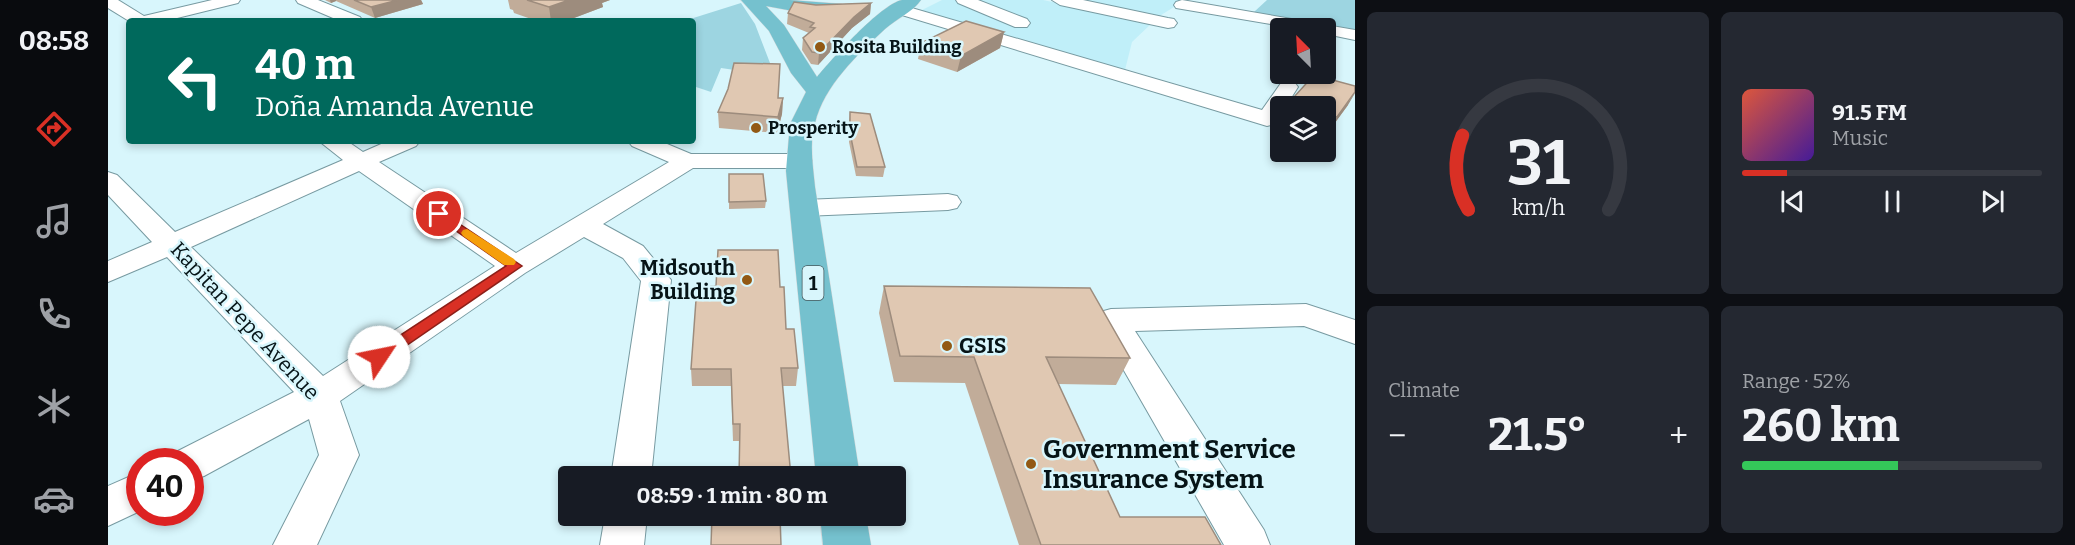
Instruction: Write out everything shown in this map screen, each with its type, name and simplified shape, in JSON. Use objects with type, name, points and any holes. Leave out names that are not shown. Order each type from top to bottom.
[{"type":"main road","points":[[750,0],[777,29],[802,73],[818,93]]},
{"type":"main road","points":[[760,0],[815,8],[865,8],[905,4]]},
{"type":"main road","name":"1","points":[[837,466],[804,208],[799,145],[802,122],[809,106],[850,52],[905,4]]},
{"type":"main road","points":[[844,526],[847,545]]},
{"type":"street","points":[[155,18],[232,0]]},
{"type":"street","points":[[304,0],[347,18]]},
{"type":"street","points":[[964,0],[1021,23]]},
{"type":"street","points":[[1060,0],[1164,28],[1185,3],[1270,19]]},
{"type":"street","points":[[108,1],[137,18]]},
{"type":"street","points":[[905,4],[1267,119],[1288,87]]},
{"type":"street","points":[[1336,31],[1355,35]]},
{"type":"street","points":[[336,144],[515,266]]},
{"type":"street","points":[[108,272],[401,144]]},
{"type":"street","points":[[647,144],[688,161],[800,161]]},
{"type":"street","points":[[204,457],[320,396],[515,266],[585,226],[688,161]]},
{"type":"street","name":"Kapitan Pepe Avenue","points":[[108,180],[320,396],[339,455],[295,545]]},
{"type":"street","points":[[804,208],[948,202]]},
{"type":"street","points":[[585,226],[633,252],[656,280],[632,466]]},
{"type":"street","points":[[1248,545],[1111,320],[1306,315],[1355,332]]},
{"type":"street","points":[[108,507],[126,497]]},
{"type":"street","points":[[622,545],[625,526]]},
{"type":"shaded area","points":[[942,0],[1043,0],[1152,23],[1132,42],[1125,70],[918,12]]},
{"type":"shaded area","points":[[1080,0],[1185,0],[1158,17]]},
{"type":"shaded area","points":[[1267,0],[1355,0],[1355,31],[1336,27],[1336,18],[1286,18],[1254,12]]},
{"type":"shaded area","points":[[741,3],[755,24],[775,76],[721,68],[711,92],[696,87],[696,18],[693,18]]},
{"type":"building","points":[[354,0],[398,0],[371,7]]},
{"type":"building","points":[[527,0],[569,0],[549,7]]},
{"type":"building","points":[[794,2],[816,5],[871,3],[819,53],[812,52],[803,38],[815,28],[810,27],[814,23],[788,13]]},
{"type":"building","points":[[966,21],[1004,32],[961,56],[921,43]]},
{"type":"building","points":[[734,63],[780,64],[778,98],[783,98],[778,117],[718,112],[728,89]]},
{"type":"building","points":[[1336,81],[1355,86],[1355,92],[1337,117],[1336,96],[1295,96],[1306,84],[1336,84]]},
{"type":"building","points":[[850,112],[870,114],[885,167],[857,167],[850,133]]},
{"type":"building","points":[[729,174],[763,174],[766,201],[729,202]]},
{"type":"building","points":[[718,250],[778,250],[780,287],[784,287],[786,329],[794,329],[798,368],[781,368],[790,466],[739,466],[740,424],[733,424],[731,369],[691,369],[697,286],[716,286]]},
{"type":"building","points":[[884,286],[1090,288],[1130,358],[1046,357],[1120,517],[1205,517],[1221,545],[1041,545],[974,357],[900,356]]},
{"type":"building","points":[[712,526],[780,526],[781,545],[711,545]]},
{"type":"slow traffic","points":[[467,233],[509,262]]},
{"type":"place","name":"Rosita Building","points":[[820,47]]},
{"type":"place","name":"Prosperity","points":[[756,128]]},
{"type":"place","name":"Midsouth Building","points":[[747,280]]},
{"type":"place","name":"GSIS","points":[[947,346]]},
{"type":"place","name":"Government Service Insurance System","points":[[1031,464]]},
{"type":"route","points":[[379,357],[515,266],[439,214]]}]
